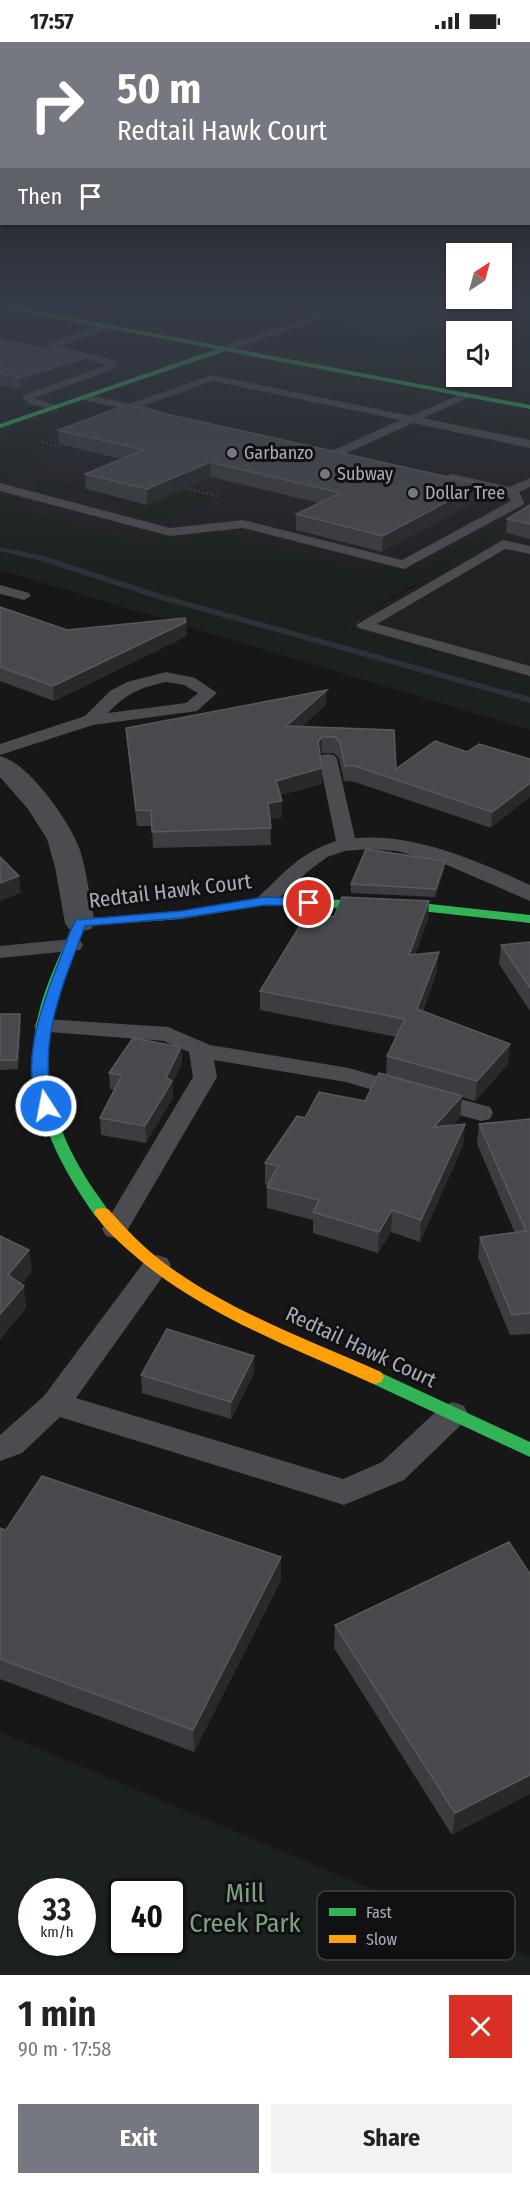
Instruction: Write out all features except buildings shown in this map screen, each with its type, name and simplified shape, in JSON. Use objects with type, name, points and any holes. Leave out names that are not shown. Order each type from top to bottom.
[{"type":"street","points":[[4,422],[95,393]]},
{"type":"street","points":[[461,393],[530,407]]},
{"type":"street","points":[[0,764],[27,789],[64,847],[76,934]]},
{"type":"street","name":"Redtail Hawk Court","points":[[530,919],[421,907],[265,901],[76,934],[56,987],[45,1026],[40,1059],[41,1088],[51,1124],[70,1170],[86,1195],[125,1240],[178,1281],[240,1314],[530,1450]]},
{"type":"lane","points":[[37,393],[27,397],[33,402],[53,408]]},
{"type":"lane","points":[[130,407],[169,393]]},
{"type":"lane","points":[[286,393],[530,444]]},
{"type":"lane","points":[[360,458],[332,452],[465,394]]},
{"type":"lane","points":[[84,397],[162,414]]},
{"type":"lane","points":[[444,477],[512,491],[530,482]]},
{"type":"lane","points":[[0,487],[170,532],[243,524],[404,565],[518,502],[512,491]]},
{"type":"lane","points":[[530,550],[503,544],[364,625],[530,671]]},
{"type":"lane","points":[[0,588],[24,596]]},
{"type":"lane","points":[[0,750],[91,720],[191,708],[209,693],[189,681],[166,676],[133,685],[116,695],[91,720]]},
{"type":"lane","points":[[328,759],[346,843]]},
{"type":"lane","points":[[265,901],[319,853],[346,843],[380,843],[440,855],[479,868],[530,893]]},
{"type":"lane","points":[[0,952],[76,934]]},
{"type":"lane","points":[[45,1026],[168,1034],[200,1048],[205,1077],[115,1229]]},
{"type":"lane","points":[[200,1051],[350,1076],[481,1113]]},
{"type":"lane","points":[[0,1449],[11,1444],[55,1404],[157,1265]]},
{"type":"lane","points":[[55,1404],[344,1492],[393,1471],[453,1414]]},
{"type":"path","points":[[49,444],[56,441]]},
{"type":"path","points":[[185,488],[220,497]]},
{"type":"shaded area","points":[[0,393],[482,393],[530,407],[530,678],[343,626],[418,585],[168,555],[0,509]]},
{"type":"green space","points":[[124,393],[134,393],[132,394],[145,397],[133,400],[123,397]]},
{"type":"green space","points":[[289,393],[389,393],[418,399],[422,402],[400,413],[385,413]]},
{"type":"green space","points":[[457,393],[530,393],[530,407]]},
{"type":"green space","points":[[99,405],[114,406],[39,432],[71,440],[29,456],[43,466],[11,477],[0,478],[0,435],[77,408]]},
{"type":"green space","points":[[457,408],[530,420],[530,442],[429,419],[446,410]]},
{"type":"green space","points":[[356,416],[375,419],[379,423],[333,441],[303,440],[308,437],[321,440],[368,419]]},
{"type":"green space","points":[[423,428],[440,433],[421,430],[375,451],[393,456],[390,458],[367,452],[368,448],[406,431]]},
{"type":"green space","points":[[47,479],[136,502],[129,505],[61,487],[45,494],[33,490],[35,484]]},
{"type":"green space","points":[[185,488],[220,497],[183,514],[163,519],[123,513]]},
{"type":"green space","points":[[0,494],[26,501],[12,507],[141,542],[162,536],[184,542],[210,530],[373,572],[384,567],[414,573],[530,506],[530,519],[343,626],[530,678],[530,730],[0,570]]},
{"type":"green space","name":"Mill Creek Park","points":[[0,1732],[376,1891],[317,1891],[317,1960],[515,1960],[515,1950],[530,1956],[530,1975],[0,1975]]},
{"type":"waterway","points":[[0,549],[41,558],[161,597],[530,700]]},
{"type":"traffic: fast","points":[[0,426],[95,393]]},
{"type":"traffic: fast","points":[[458,393],[530,407]]},
{"type":"traffic: fast","points":[[102,1213],[87,1193],[62,1148],[52,1125],[41,1076],[40,1051],[46,1013],[80,923],[181,915],[265,901],[421,907],[530,919]]},
{"type":"traffic: fast","points":[[375,1377],[530,1450]]},
{"type":"traffic: slow","points":[[102,1213],[128,1242],[158,1267],[192,1289],[265,1328],[375,1377]]},
{"type":"place","name":"Garbanzo","points":[[232,453]]},
{"type":"place","name":"Subway","points":[[325,474]]},
{"type":"place","name":"Dollar Tree","points":[[413,493]]},
{"type":"route","points":[[46,1106],[41,1088],[40,1059],[43,1033],[56,987],[80,923],[181,915],[265,901],[309,903]]}]
